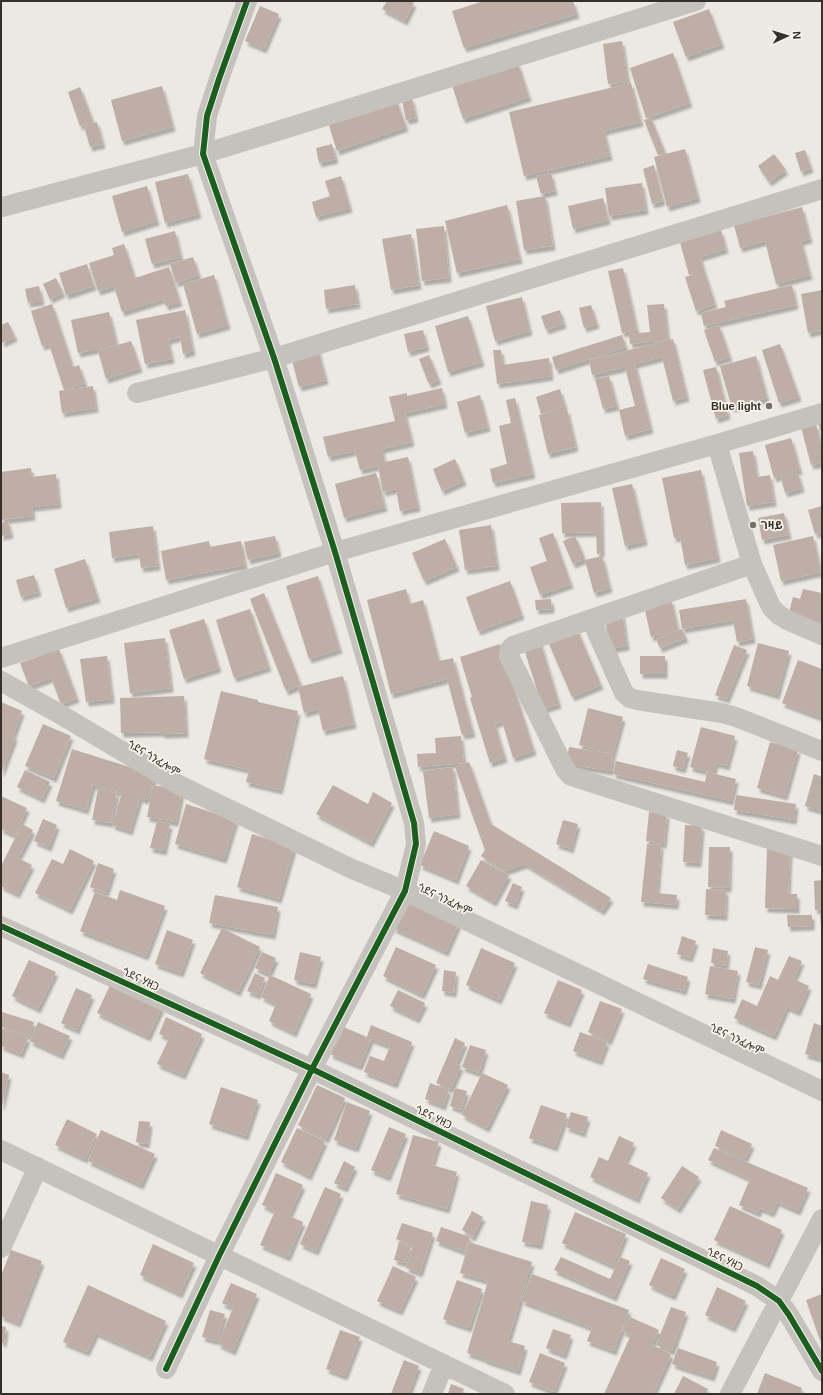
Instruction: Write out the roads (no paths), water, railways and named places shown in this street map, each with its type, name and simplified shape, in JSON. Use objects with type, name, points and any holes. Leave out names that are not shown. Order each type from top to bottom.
[{"type":"street","points":[[166,1368],[219,1256],[312,1069],[405,891],[416,844],[414,823],[335,552],[274,358],[203,154],[207,116],[247,1]]},
{"type":"street","points":[[2,207],[203,154],[696,1]]},
{"type":"street","points":[[137,393],[274,358],[822,189]]},
{"type":"street","points":[[2,653],[335,552],[822,413]]},
{"type":"street","points":[[717,444],[752,564],[771,607],[787,620],[822,635]]},
{"type":"street","points":[[752,564],[513,646],[510,649],[509,656],[568,774],[571,776],[822,856]]},
{"type":"street","points":[[591,619],[624,694],[630,698],[722,713],[736,717],[822,751]]},
{"type":"street","name":"ጎደና ጎንፈሎም","points":[[1,681],[179,785],[350,868],[405,891],[822,1091]]},
{"type":"street","name":"ጎደና ሃዘጋ","points":[[1,926],[312,1069],[757,1286],[779,1301],[822,1371]]},
{"type":"street","points":[[1,1150],[505,1394]]},
{"type":"street","points":[[1,1248],[38,1167]]},
{"type":"street","points":[[730,1394],[822,1219]]},
{"type":"street","points":[[432,1394],[444,1364]]},
{"type":"place","name":"Blue light","points":[[769,406]]},
{"type":"place","name":"ገዛይ","points":[[753,525]]}]
